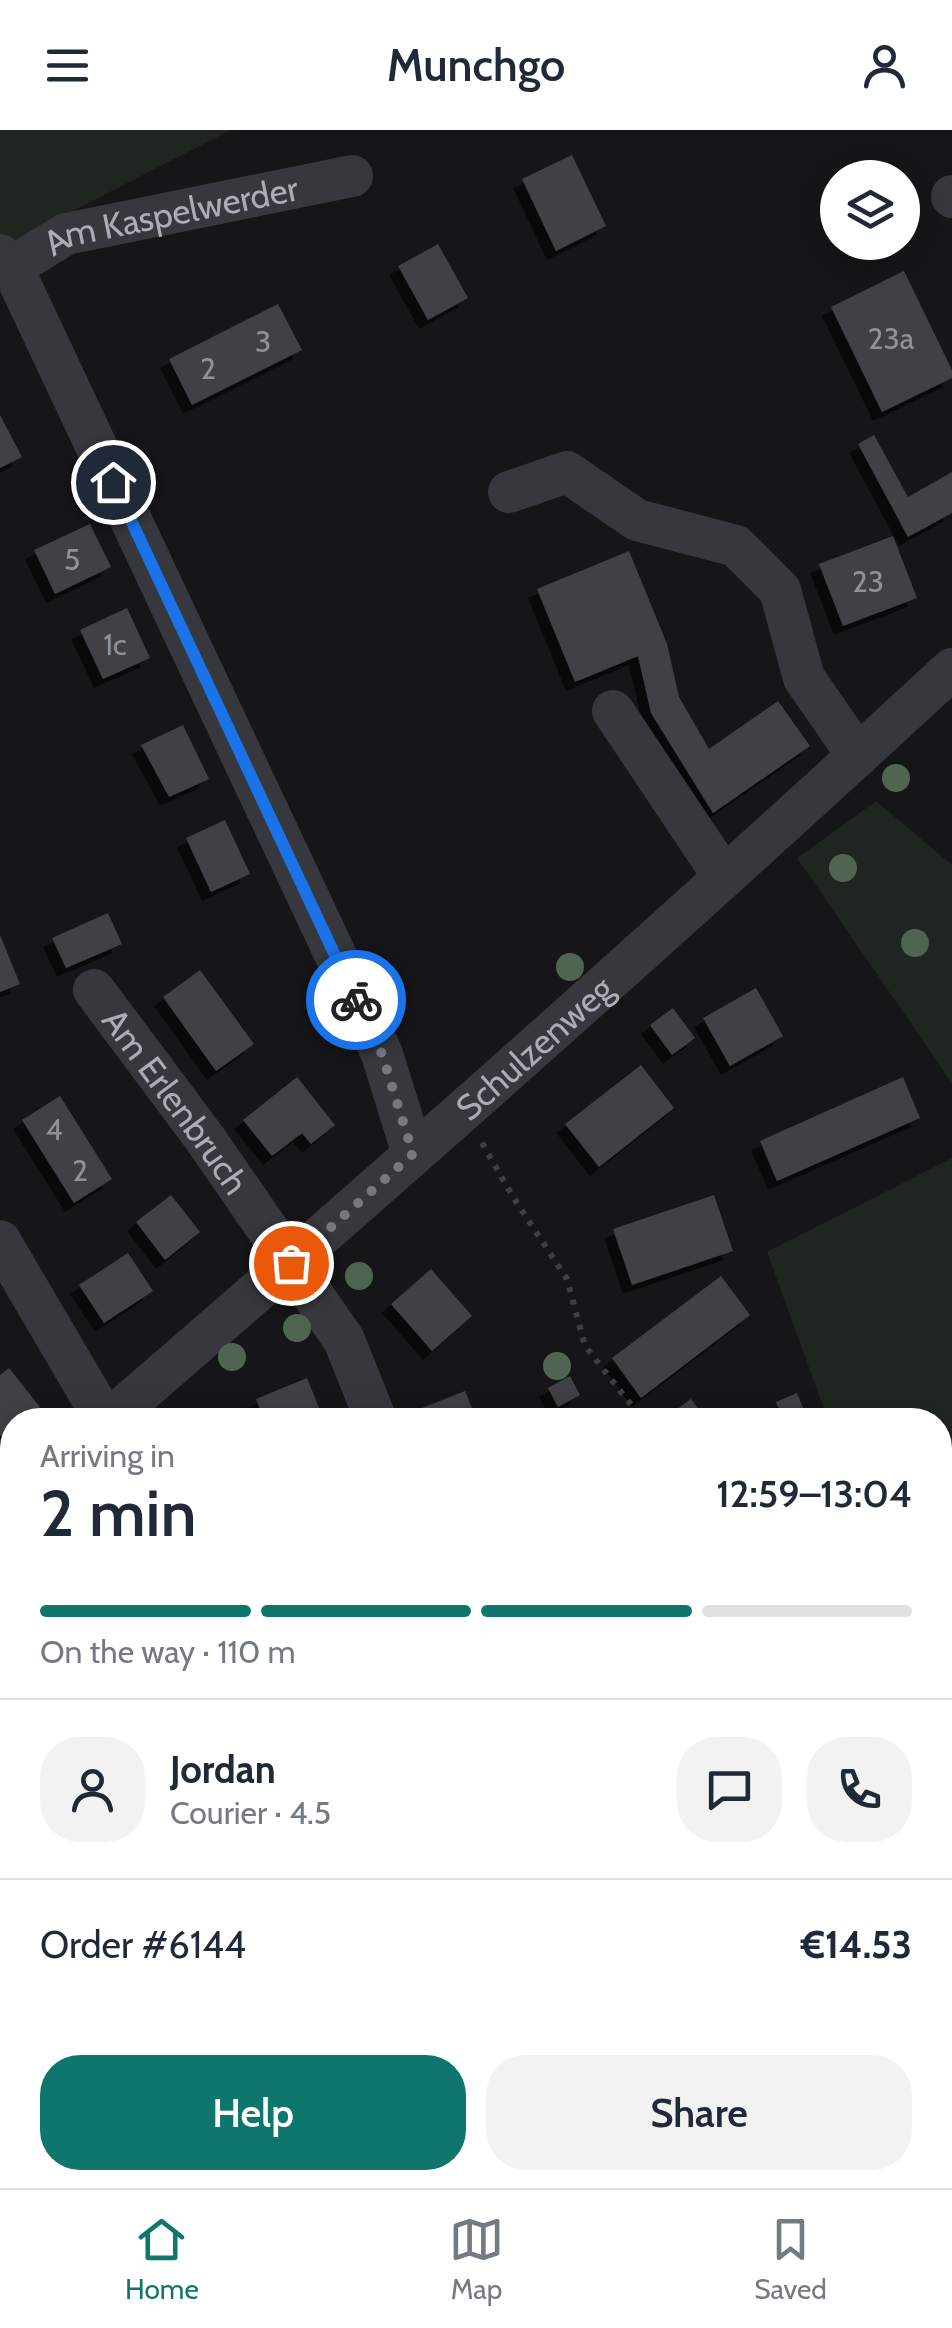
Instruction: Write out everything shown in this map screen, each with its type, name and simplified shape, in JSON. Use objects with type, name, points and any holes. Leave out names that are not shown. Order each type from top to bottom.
[{"type":"street","name":"Am Kaspelwerder","points":[[352,176],[66,234],[6,261],[382,1054],[413,1154]]},
{"type":"street","points":[[509,492],[567,472],[637,520],[736,546],[780,590],[804,678],[858,756]]},
{"type":"street","name":"Schulzenweg","points":[[121,1408],[464,1110],[952,669]]},
{"type":"street","points":[[612,710],[724,877]]},
{"type":"street","name":"Am Erlenbruch","points":[[94,990],[206,1140],[344,1340],[371,1408]]},
{"type":"street","points":[[0,1241],[100,1408]]},
{"type":"path","points":[[464,1110],[512,1197],[567,1279],[585,1346],[634,1408]]},
{"type":"shaded area","points":[[0,130],[231,130],[0,248]]},
{"type":"shaded area","points":[[876,801],[952,865],[952,1083],[797,858]]},
{"type":"shaded area","points":[[952,1158],[952,1408],[824,1408],[767,1252]]},
{"type":"building","points":[[572,155],[606,226],[556,251],[522,179]]},
{"type":"building","points":[[438,244],[468,298],[428,320],[398,266]]},
{"type":"building","points":[[904,271],[952,370],[952,378],[882,412],[831,307]]},
{"type":"building","points":[[278,304],[302,350],[192,405],[169,359]]},
{"type":"building","points":[[0,415],[22,457],[0,468]]},
{"type":"building","points":[[874,435],[908,497],[952,472],[952,513],[908,537],[858,444]]},
{"type":"building","points":[[90,524],[111,567],[55,594],[34,550]]},
{"type":"building","points":[[893,536],[917,598],[843,626],[819,564]]},
{"type":"building","points":[[629,551],[667,644],[679,697],[709,749],[778,701],[810,746],[713,813],[651,713],[638,656],[575,682],[537,589]]},
{"type":"building","points":[[127,608],[150,658],[103,679],[80,630]]},
{"type":"building","points":[[183,725],[209,779],[169,797],[141,745]]},
{"type":"building","points":[[225,820],[250,874],[211,892],[186,838]]},
{"type":"building","points":[[108,913],[122,944],[66,968],[52,938]]},
{"type":"building","points":[[0,935],[20,984],[0,992]]},
{"type":"building","points":[[200,970],[254,1044],[216,1071],[163,997]]},
{"type":"building","points":[[756,988],[783,1036],[730,1066],[703,1018]]},
{"type":"building","points":[[673,1008],[695,1038],[672,1055],[650,1025]]},
{"type":"building","points":[[641,1065],[674,1108],[599,1167],[565,1124]]},
{"type":"building","points":[[297,1077],[335,1125],[311,1144],[302,1133],[272,1156],[243,1120]]},
{"type":"building","points":[[903,1077],[920,1118],[777,1181],[760,1141]]},
{"type":"building","points":[[60,1096],[112,1179],[74,1203],[22,1120]]},
{"type":"building","points":[[171,1195],[200,1232],[165,1260],[136,1222]]},
{"type":"building","points":[[714,1195],[733,1251],[632,1285],[613,1229]]},
{"type":"building","points":[[128,1253],[153,1291],[104,1323],[79,1285]]},
{"type":"building","points":[[431,1269],[472,1316],[432,1351],[391,1304]]},
{"type":"building","points":[[721,1276],[750,1315],[641,1398],[612,1358]]},
{"type":"building","points":[[9,1368],[40,1407],[0,1408],[0,1375]]},
{"type":"building","points":[[570,1376],[580,1395],[558,1407],[548,1388]]},
{"type":"building","points":[[307,1378],[319,1408],[259,1408],[256,1399]]},
{"type":"building","points":[[465,1391],[472,1408],[422,1408]]},
{"type":"building","points":[[797,1393],[803,1408],[778,1408],[776,1402]]},
{"type":"building","points":[[691,1399],[698,1408],[679,1408]]},
{"type":"way so far","points":[[291,1263],[413,1154],[382,1054],[356,1000]]},
{"type":"route","points":[[113,482],[356,1000]]}]
